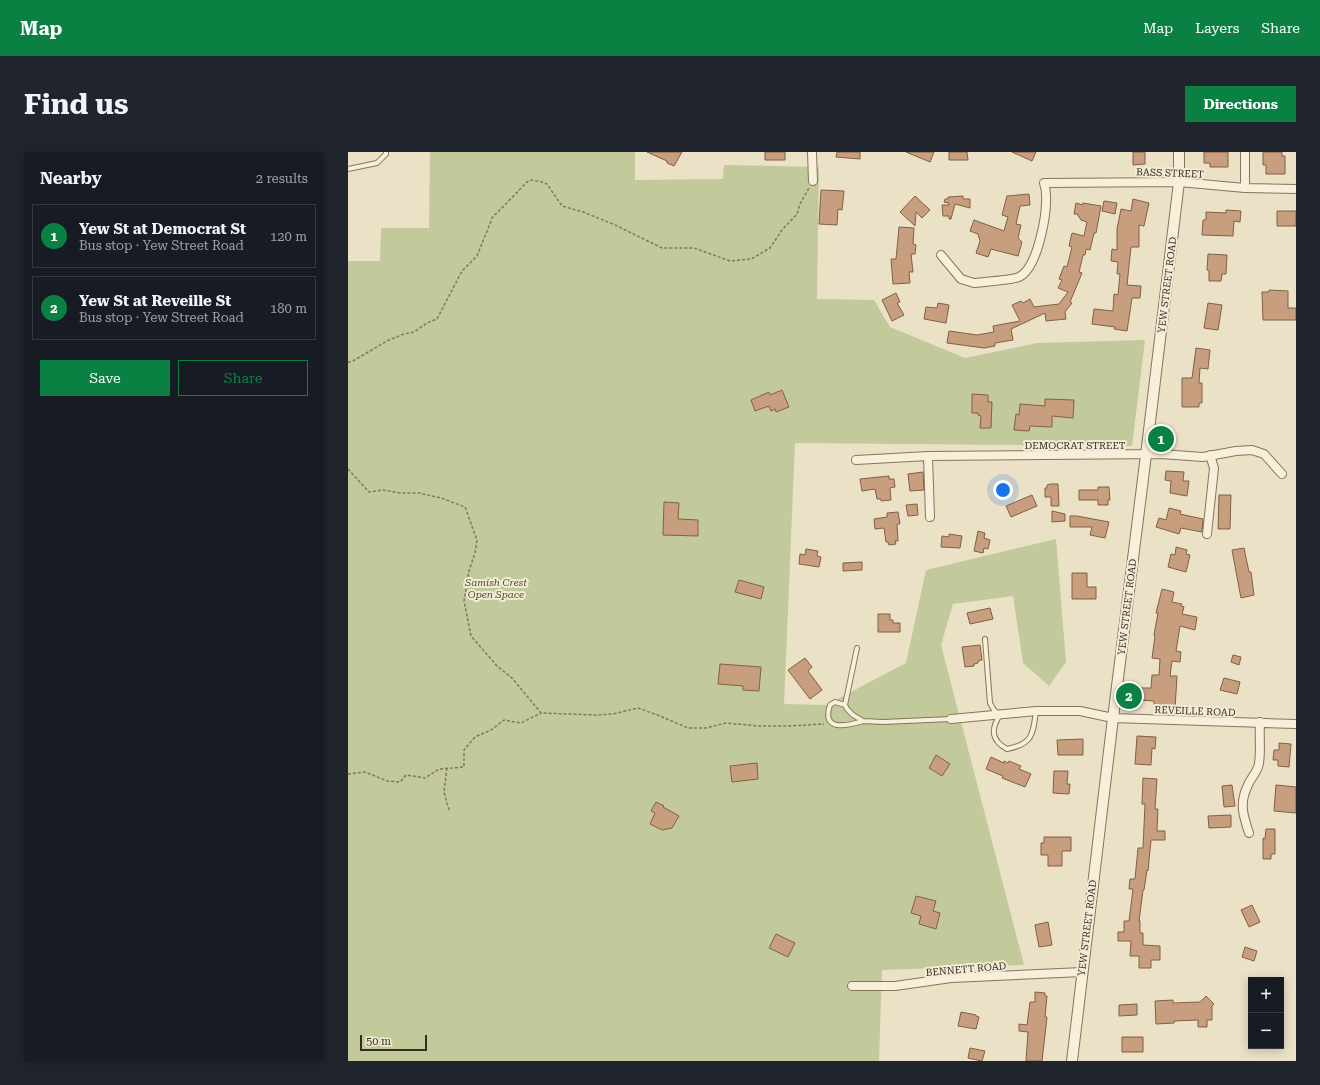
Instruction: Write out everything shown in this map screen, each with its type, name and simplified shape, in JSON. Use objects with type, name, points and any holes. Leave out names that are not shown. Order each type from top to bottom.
[{"type":"street","points":[[812,152],[813,181]]},
{"type":"street","name":"YEW STREET ROAD","points":[[1072,1061],[1179,182],[1180,152]]},
{"type":"street","points":[[1245,152],[1245,188]]},
{"type":"street","name":"BASS STREET","points":[[942,255],[961,279],[974,283],[1019,278],[1028,271],[1038,243],[1045,208],[1046,194],[1044,183],[1179,182],[1245,188],[1296,189]]},
{"type":"street","name":"DEMOCRAT STREET","points":[[856,460],[928,456],[1161,454],[1203,457],[1236,451],[1252,450],[1264,454],[1282,474]]},
{"type":"street","points":[[1207,534],[1214,468],[1210,455]]},
{"type":"street","points":[[928,456],[930,517]]},
{"type":"street","name":"REVEILLE ROAD","points":[[951,719],[1036,711],[1080,711],[1113,718],[1296,724]]},
{"type":"street","points":[[1249,833],[1243,814],[1242,803],[1248,784],[1256,773],[1259,764],[1260,722]]},
{"type":"street","name":"BENNETT ROAD","points":[[852,986],[895,986],[951,978],[1082,972]]},
{"type":"lane","points":[[348,169],[377,163],[386,154],[386,152]]},
{"type":"lane","points":[[985,639],[990,703],[994,710],[1000,715],[996,720],[993,729],[994,736],[999,745],[1007,749],[1017,747],[1026,742],[1032,735],[1036,711]]},
{"type":"lane","points":[[857,648],[845,704],[847,709],[853,715],[863,721]]},
{"type":"lane","points":[[845,704],[835,702],[830,705],[828,718],[832,723],[839,726],[846,726],[863,721],[883,722],[951,719]]},
{"type":"path","points":[[348,362],[351,362],[389,340],[414,332],[427,323],[437,319],[462,271],[477,256],[493,216],[527,182],[532,180],[547,184],[562,206],[614,224],[662,248],[694,248],[730,261],[752,259],[770,248],[782,230],[797,214],[800,204],[813,181]]},
{"type":"path","points":[[348,469],[369,492],[383,490],[400,493],[419,493],[441,498],[465,507],[477,540],[475,553],[469,571],[464,601],[471,636],[497,666],[512,678],[541,713]]},
{"type":"path","points":[[348,774],[365,772],[387,781],[400,782],[406,775],[425,778],[439,769],[464,767],[464,750],[474,737],[491,730],[504,720],[521,723],[541,713],[597,715],[613,714],[638,708],[688,728],[706,728],[726,723],[760,726],[788,726],[832,723]]},
{"type":"path","points":[[447,768],[444,792],[448,810]]},
{"type":"green space","name":"Samish Crest Open Space","points":[[430,152],[635,152],[635,180],[723,179],[724,165],[819,167],[817,299],[874,300],[890,327],[965,358],[1037,343],[1145,340],[1132,446],[795,443],[784,704],[826,705],[906,663],[926,570],[1056,539],[1066,662],[1049,686],[1023,663],[1013,596],[953,604],[941,645],[1024,965],[882,970],[879,1061],[348,1061],[348,261],[380,261],[381,228],[429,228]]},
{"type":"building","points":[[647,152],[682,152],[674,166],[667,163],[667,161]]},
{"type":"building","points":[[765,152],[785,152],[785,160],[765,160]]},
{"type":"building","points":[[837,152],[860,152],[860,159],[836,157]]},
{"type":"building","points":[[906,152],[934,152],[930,162]]},
{"type":"building","points":[[949,152],[967,152],[968,160],[949,160]]},
{"type":"building","points":[[1012,152],[1036,152],[1032,161]]},
{"type":"building","points":[[1133,152],[1145,152],[1145,164],[1133,165]]},
{"type":"building","points":[[1204,152],[1228,152],[1228,167],[1210,167],[1210,163],[1204,163]]},
{"type":"building","points":[[1263,152],[1282,152],[1282,156],[1285,156],[1285,174],[1266,174],[1266,165],[1263,165]]},
{"type":"building","points":[[821,190],[844,191],[842,210],[838,209],[837,225],[819,224]]},
{"type":"building","points":[[1029,194],[1030,205],[1020,206],[1016,224],[1021,225],[1018,238],[1022,242],[1018,256],[991,249],[988,257],[976,253],[980,241],[978,234],[970,231],[974,220],[1004,231],[1008,217],[1002,215],[1007,196]]},
{"type":"building","points":[[915,196],[930,210],[922,218],[916,212],[915,226],[900,212]]},
{"type":"building","points":[[963,196],[963,199],[970,199],[970,208],[955,204],[951,219],[949,219],[949,216],[943,216],[942,205],[949,205],[949,203],[944,202],[945,199],[948,199],[948,197]]},
{"type":"building","points":[[1133,199],[1149,203],[1144,226],[1139,225],[1139,247],[1131,247],[1127,285],[1141,286],[1140,298],[1132,298],[1127,331],[1114,329],[1115,327],[1092,324],[1094,309],[1113,311],[1114,294],[1118,295],[1120,274],[1117,274],[1118,262],[1111,261],[1112,249],[1117,250],[1117,229],[1121,209],[1131,211]]},
{"type":"building","points":[[1104,201],[1117,203],[1115,214],[1102,211]]},
{"type":"building","points":[[1076,203],[1101,206],[1096,233],[1094,233],[1090,250],[1086,249],[1085,255],[1083,255],[1079,272],[1082,273],[1070,302],[1072,303],[1065,312],[1066,319],[1046,321],[1045,313],[1011,329],[1013,340],[995,343],[995,346],[984,348],[947,343],[949,331],[977,335],[994,332],[993,326],[1020,321],[1012,305],[1021,301],[1023,303],[1030,299],[1034,307],[1059,304],[1068,292],[1058,288],[1062,280],[1059,279],[1064,266],[1067,267],[1072,247],[1069,246],[1072,233],[1084,236],[1087,222],[1081,220],[1077,214],[1074,214]]},
{"type":"building","points":[[1226,210],[1241,211],[1240,222],[1234,221],[1233,236],[1202,235],[1203,220],[1206,220],[1206,212],[1226,213]]},
{"type":"building","points":[[1277,211],[1296,211],[1296,226],[1277,226]]},
{"type":"building","points":[[899,227],[914,228],[913,244],[916,245],[915,254],[911,254],[913,272],[909,272],[910,283],[893,284],[891,259],[896,259]]},
{"type":"building","points":[[1208,254],[1227,255],[1226,274],[1222,274],[1221,281],[1209,281],[1209,271],[1207,270]]},
{"type":"building","points":[[1269,290],[1288,291],[1288,308],[1296,308],[1296,320],[1263,320],[1262,292],[1269,292]]},
{"type":"building","points":[[896,293],[900,302],[897,303],[904,315],[892,321],[882,300]]},
{"type":"building","points":[[938,303],[949,305],[946,323],[924,319],[926,307],[937,308]]},
{"type":"building","points":[[1208,303],[1222,305],[1218,330],[1204,328]]},
{"type":"building","points":[[1196,348],[1210,350],[1208,369],[1200,368],[1199,383],[1202,383],[1202,403],[1199,403],[1199,407],[1182,407],[1182,378],[1192,378]]},
{"type":"building","points":[[782,390],[789,407],[776,412],[775,409],[771,411],[769,406],[755,411],[751,400],[769,392],[770,395]]},
{"type":"building","points":[[972,394],[988,395],[988,402],[992,402],[991,428],[980,428],[981,416],[978,415],[978,413],[972,413]]},
{"type":"building","points":[[1045,399],[1074,400],[1073,418],[1052,416],[1052,427],[1030,426],[1029,431],[1014,430],[1016,414],[1019,415],[1020,404],[1045,406]]},
{"type":"building","points":[[1166,471],[1184,472],[1183,481],[1189,481],[1187,496],[1170,493],[1171,481],[1165,480]]},
{"type":"building","points":[[923,472],[924,490],[910,491],[908,474]]},
{"type":"building","points":[[889,476],[889,479],[894,479],[895,487],[890,488],[891,500],[881,501],[881,499],[877,499],[875,489],[862,491],[860,479]]},
{"type":"building","points":[[1058,484],[1059,506],[1051,506],[1051,497],[1045,497],[1045,488],[1047,488],[1047,485]]},
{"type":"building","points":[[1098,487],[1109,487],[1110,500],[1108,500],[1108,505],[1098,505],[1098,500],[1079,500],[1079,490],[1098,490]]},
{"type":"building","points":[[1032,495],[1037,506],[1011,517],[1006,506]]},
{"type":"building","points":[[1219,495],[1231,495],[1230,529],[1218,529]]},
{"type":"building","points":[[664,502],[679,503],[678,519],[698,520],[698,536],[663,535]]},
{"type":"building","points":[[917,504],[918,515],[908,516],[906,505]]},
{"type":"building","points":[[1169,508],[1181,511],[1180,514],[1203,519],[1202,532],[1181,528],[1179,534],[1156,527],[1159,518],[1166,520]]},
{"type":"building","points":[[1052,511],[1065,514],[1065,521],[1052,522]]},
{"type":"building","points":[[898,512],[900,524],[897,524],[898,541],[895,541],[896,544],[889,545],[888,542],[886,542],[884,528],[875,529],[874,519],[887,517],[887,513]]},
{"type":"building","points":[[1070,516],[1109,522],[1105,538],[1090,535],[1092,527],[1070,527]]},
{"type":"building","points":[[978,531],[985,533],[984,538],[990,540],[988,549],[984,548],[983,553],[974,551]]},
{"type":"building","points":[[949,534],[962,536],[960,548],[941,547],[942,536],[949,537]]},
{"type":"building","points":[[1176,547],[1187,550],[1186,554],[1190,555],[1186,572],[1168,567],[1171,554],[1175,555]]},
{"type":"building","points":[[1244,548],[1249,572],[1251,572],[1254,595],[1241,598],[1232,550]]},
{"type":"building","points":[[806,549],[818,551],[817,556],[821,557],[819,567],[799,564],[800,554],[805,555]]},
{"type":"building","points":[[862,562],[862,570],[843,571],[843,563]]},
{"type":"building","points":[[1072,573],[1087,573],[1087,587],[1096,587],[1096,599],[1072,599]]},
{"type":"building","points":[[739,580],[764,587],[761,599],[735,592]]},
{"type":"building","points":[[1162,589],[1174,592],[1172,602],[1182,604],[1181,606],[1184,607],[1182,614],[1197,617],[1195,630],[1180,626],[1176,651],[1181,652],[1180,662],[1172,661],[1170,676],[1177,676],[1175,709],[1154,708],[1154,701],[1139,700],[1139,688],[1151,688],[1152,675],[1159,675],[1160,659],[1152,658],[1158,613],[1156,613]]},
{"type":"building","points":[[990,608],[993,619],[970,624],[967,613]]},
{"type":"building","points":[[878,614],[890,614],[890,620],[893,620],[893,623],[900,623],[900,632],[878,632]]},
{"type":"building","points":[[980,645],[982,660],[974,664],[974,666],[965,667],[962,647]]},
{"type":"building","points":[[1233,655],[1241,657],[1239,665],[1231,662]]},
{"type":"building","points":[[805,658],[812,667],[808,671],[822,690],[810,699],[788,670]]},
{"type":"building","points":[[720,664],[761,667],[759,691],[743,690],[743,686],[718,684]]},
{"type":"building","points":[[1224,678],[1240,682],[1237,694],[1220,690]]},
{"type":"building","points":[[1137,736],[1156,737],[1155,749],[1152,748],[1151,765],[1135,764]]},
{"type":"building","points":[[1083,739],[1083,755],[1058,755],[1057,740]]},
{"type":"building","points":[[1279,743],[1291,744],[1289,767],[1278,766],[1278,760],[1273,760],[1274,750],[1279,750]]},
{"type":"building","points":[[936,755],[950,764],[942,776],[929,768]]},
{"type":"building","points":[[991,757],[1004,763],[1004,761],[1008,763],[1009,761],[1021,766],[1019,769],[1031,774],[1025,787],[1002,778],[1003,776],[986,769]]},
{"type":"building","points":[[757,763],[758,779],[732,782],[730,766]]},
{"type":"building","points":[[1054,771],[1068,771],[1067,784],[1070,784],[1069,794],[1053,793]]},
{"type":"building","points":[[1143,778],[1157,779],[1155,809],[1158,809],[1157,831],[1165,831],[1165,840],[1151,840],[1148,871],[1147,870],[1143,890],[1139,921],[1140,933],[1143,933],[1143,945],[1160,946],[1160,960],[1151,960],[1151,968],[1139,968],[1139,956],[1130,956],[1131,941],[1118,941],[1118,932],[1124,932],[1124,921],[1129,921],[1133,889],[1129,889],[1130,879],[1135,879],[1138,848],[1143,848],[1145,804],[1142,804]]},
{"type":"building","points":[[1232,785],[1235,806],[1224,807],[1222,786]]},
{"type":"building","points":[[1276,785],[1296,787],[1296,813],[1274,811]]},
{"type":"building","points":[[656,802],[679,816],[672,828],[662,830],[650,824],[655,813],[651,811]]},
{"type":"building","points":[[1231,815],[1231,827],[1209,828],[1208,816]]},
{"type":"building","points":[[1266,829],[1275,829],[1275,854],[1271,854],[1271,859],[1263,859],[1263,838],[1265,839]]},
{"type":"building","points":[[1044,837],[1071,837],[1071,851],[1062,851],[1062,866],[1048,866],[1048,855],[1041,855],[1041,843],[1044,843]]},
{"type":"building","points":[[916,896],[936,901],[933,911],[940,913],[936,929],[919,924],[921,916],[911,913]]},
{"type":"building","points":[[1252,905],[1260,922],[1249,927],[1241,910]]},
{"type":"building","points":[[1048,922],[1052,945],[1039,947],[1035,925]]},
{"type":"building","points":[[776,934],[795,943],[788,957],[769,948]]},
{"type":"building","points":[[1245,947],[1257,951],[1254,961],[1242,957]]},
{"type":"building","points":[[1035,992],[1045,993],[1045,996],[1047,996],[1045,1017],[1047,1017],[1042,1061],[1026,1061],[1028,1032],[1019,1031],[1019,1024],[1027,1025],[1030,1002],[1035,1002]]},
{"type":"building","points":[[1206,996],[1214,1004],[1212,1006],[1212,1020],[1207,1020],[1207,1027],[1198,1027],[1198,1020],[1174,1021],[1174,1023],[1156,1024],[1155,1001],[1173,1000],[1173,1003],[1200,1002]]},
{"type":"building","points":[[1137,1004],[1137,1015],[1119,1016],[1119,1005]]},
{"type":"building","points":[[961,1012],[979,1017],[976,1029],[958,1026]]},
{"type":"building","points":[[1122,1037],[1143,1037],[1143,1052],[1122,1052]]},
{"type":"building","points":[[970,1048],[985,1051],[982,1061],[968,1058]]},
{"type":"place","name":"Yew St at Democrat St","points":[[1161,439]]},
{"type":"place","name":"Yew St at Reveille St","points":[[1129,696]]}]
